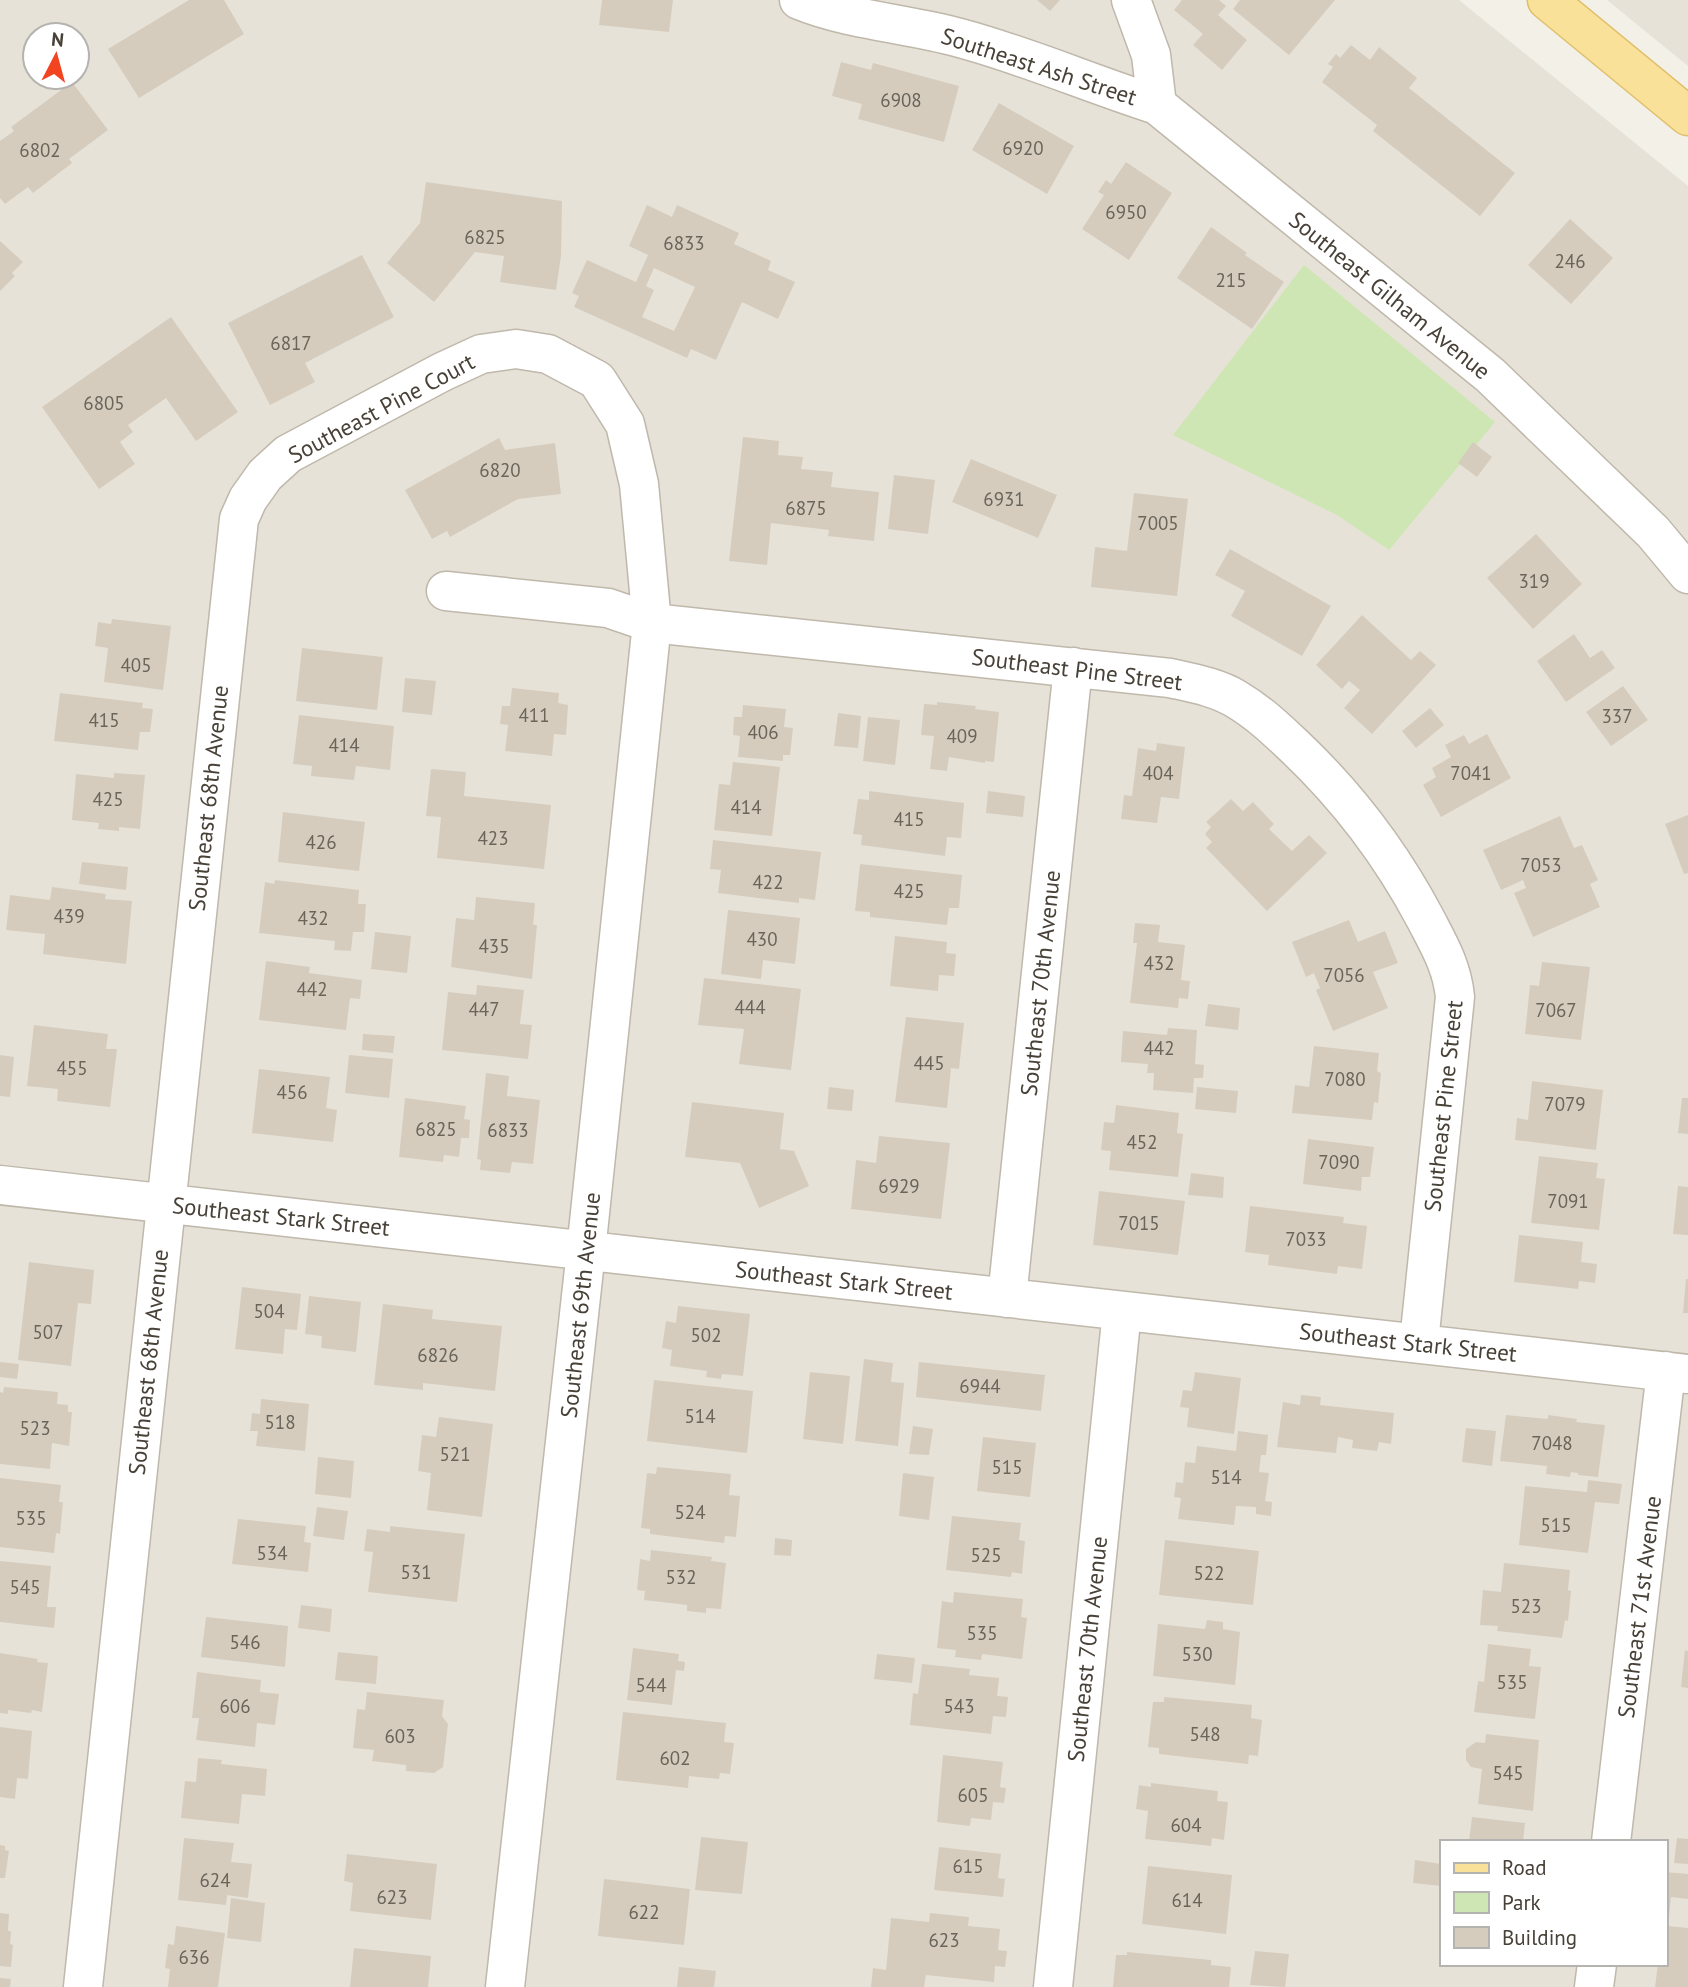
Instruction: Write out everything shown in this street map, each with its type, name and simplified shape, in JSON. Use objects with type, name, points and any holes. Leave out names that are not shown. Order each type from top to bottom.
[{"type":"main road","points":[[1547,0],[1688,116]]},
{"type":"street","name":"Southeast Ash Street","points":[[799,0],[844,15],[939,32],[999,48],[1157,105]]},
{"type":"street","points":[[1131,0],[1152,55],[1157,105]]},
{"type":"street","name":"Southeast Gilham Avenue","points":[[1157,105],[1490,375],[1653,532],[1688,574]]},
{"type":"street","name":"Southeast Pine Court","points":[[232,570],[239,519],[248,499],[265,475],[288,454],[481,354],[516,349],[548,354],[597,380],[625,424],[639,484],[652,623]]},
{"type":"street","name":"Southeast 68th Avenue","points":[[83,1987],[232,570]]},
{"type":"street","name":"Southeast Pine Street","points":[[446,591],[608,608],[652,623],[1170,678],[1210,687],[1262,716],[1331,780],[1402,873],[1444,953],[1453,976],[1455,997],[1419,1342]]},
{"type":"street","name":"Southeast 69th Avenue","points":[[505,1987],[652,623]]},
{"type":"street","name":"Southeast 70th Avenue","points":[[1007,1298],[1073,667]]},
{"type":"street","name":"Southeast Stark Street","points":[[0,1185],[1677,1373]]},
{"type":"street","name":"Southeast 70th Avenue","points":[[1052,1987],[1122,1311]]},
{"type":"street","name":"Southeast 71st Avenue","points":[[1611,1840],[1677,1373]]},
{"type":"street","points":[[1594,1987],[1597,1966]]},
{"type":"shaded area","points":[[0,0],[1459,0],[1688,186],[1688,1987],[0,1987]]},
{"type":"shaded area","points":[[1607,0],[1688,0],[1688,66]]},
{"type":"green space","points":[[1304,265],[1495,422],[1389,550],[1337,515],[1173,435]]},
{"type":"building","points":[[189,0],[224,0],[244,34],[139,98],[108,49]]},
{"type":"building","points":[[602,0],[673,0],[669,32],[599,25]]},
{"type":"building","points":[[1037,0],[1060,0],[1050,11]]},
{"type":"building","points":[[1182,0],[1219,0],[1226,6],[1218,15],[1247,40],[1222,70],[1193,45],[1203,34],[1174,10]]},
{"type":"building","points":[[1240,0],[1335,0],[1289,55],[1233,9]]},
{"type":"building","points":[[1351,45],[1370,60],[1379,47],[1417,78],[1409,88],[1515,173],[1480,216],[1373,131],[1377,125],[1322,82],[1333,67],[1328,64],[1336,54],[1340,58]]},
{"type":"building","points":[[841,62],[871,70],[873,63],[959,86],[944,142],[858,119],[862,104],[832,96]]},
{"type":"building","points":[[60,91],[79,91],[108,130],[69,159],[72,163],[33,193],[28,187],[5,204],[0,198],[0,141],[14,131],[11,127]]},
{"type":"building","points":[[999,103],[1074,146],[1047,194],[972,150]]},
{"type":"building","points":[[1126,162],[1172,193],[1129,260],[1082,229],[1104,195],[1098,192],[1106,180],[1111,184]]},
{"type":"building","points":[[426,182],[562,201],[561,256],[556,290],[500,282],[504,256],[475,252],[434,302],[387,263],[420,223]]},
{"type":"building","points":[[647,205],[672,217],[677,205],[739,233],[734,244],[771,261],[768,270],[795,282],[778,319],[742,302],[716,360],[691,349],[687,358],[574,307],[579,296],[572,293],[587,260],[636,282],[648,255],[629,246]],"holes":[[[654,268],[695,287],[674,331],[642,317],[654,290],[646,286]]]},
{"type":"building","points":[[1570,219],[1613,258],[1571,304],[1528,265]]},
{"type":"building","points":[[1211,227],[1284,282],[1252,329],[1177,278]]},
{"type":"building","points":[[0,241],[23,262],[12,273],[15,276],[0,291]]},
{"type":"building","points":[[362,255],[394,317],[305,363],[315,382],[270,405],[228,323]]},
{"type":"building","points":[[171,317],[238,412],[196,441],[166,398],[128,425],[133,432],[120,442],[135,464],[99,489],[42,407]]},
{"type":"building","points":[[743,437],[779,441],[778,455],[803,457],[801,469],[833,472],[831,487],[879,492],[874,541],[828,536],[829,530],[771,523],[767,565],[729,561]]},
{"type":"building","points":[[499,438],[505,450],[555,443],[561,494],[518,499],[450,537],[447,531],[432,539],[405,490]]},
{"type":"building","points":[[1473,442],[1492,457],[1477,477],[1458,463]]},
{"type":"building","points":[[971,459],[1057,495],[1038,538],[952,502]]},
{"type":"building","points":[[894,475],[935,480],[928,534],[888,529]]},
{"type":"building","points":[[1134,493],[1188,499],[1177,596],[1091,587],[1095,547],[1127,551]]},
{"type":"building","points":[[1536,534],[1582,584],[1533,629],[1487,578]]},
{"type":"building","points":[[1230,549],[1331,606],[1302,656],[1231,616],[1245,591],[1215,575]]},
{"type":"building","points":[[1362,615],[1411,660],[1420,651],[1436,665],[1372,734],[1344,708],[1360,690],[1349,681],[1342,689],[1316,665]]},
{"type":"building","points":[[112,619],[171,626],[163,690],[104,682],[108,648],[95,646],[98,622],[111,624]]},
{"type":"building","points":[[1574,634],[1590,658],[1602,650],[1615,668],[1566,702],[1537,661]]},
{"type":"building","points":[[302,648],[383,657],[377,710],[296,701]]},
{"type":"building","points":[[405,678],[436,681],[432,715],[402,712]]},
{"type":"building","points":[[1623,686],[1648,720],[1611,746],[1586,712]]},
{"type":"building","points":[[512,688],[559,693],[558,703],[568,705],[566,735],[554,734],[552,756],[505,751],[508,725],[500,724],[502,706],[510,706]]},
{"type":"building","points":[[60,693],[143,703],[142,708],[153,709],[150,732],[140,732],[138,750],[54,741]]},
{"type":"building","points":[[937,702],[976,706],[975,709],[999,712],[994,762],[949,757],[947,771],[930,769],[934,736],[921,735],[924,704],[937,705]]},
{"type":"building","points":[[743,705],[786,709],[784,727],[793,728],[790,755],[783,755],[783,761],[738,757],[740,736],[733,735],[734,717],[742,717]]},
{"type":"building","points":[[1430,708],[1444,725],[1416,748],[1402,731]]},
{"type":"building","points":[[838,713],[861,716],[858,748],[834,746]]},
{"type":"building","points":[[299,715],[394,726],[390,770],[356,766],[354,780],[311,776],[312,766],[293,764]]},
{"type":"building","points":[[868,717],[900,720],[895,765],[863,761]]},
{"type":"building","points":[[1487,734],[1511,778],[1441,817],[1423,785],[1436,777],[1432,768],[1451,757],[1445,745],[1464,735],[1469,744]]},
{"type":"building","points":[[1157,743],[1185,747],[1179,799],[1161,797],[1157,823],[1121,819],[1124,795],[1132,796],[1138,748],[1156,751]]},
{"type":"building","points":[[733,762],[780,767],[772,836],[714,830],[719,784],[730,785]]},
{"type":"building","points":[[431,769],[466,772],[464,796],[551,805],[544,869],[437,858],[441,817],[426,816]]},
{"type":"building","points":[[114,773],[145,775],[140,829],[98,829],[99,823],[72,820],[76,774],[114,778]]},
{"type":"building","points":[[869,791],[964,803],[961,838],[947,837],[945,856],[861,845],[862,835],[853,834],[858,799],[869,800]]},
{"type":"building","points":[[988,791],[1025,796],[1023,817],[986,813]]},
{"type":"building","points":[[1231,799],[1243,811],[1253,802],[1274,824],[1269,829],[1292,851],[1309,835],[1327,853],[1267,911],[1206,848],[1212,842],[1205,834],[1211,827],[1206,822]]},
{"type":"building","points":[[283,812],[365,822],[359,871],[278,862]]},
{"type":"building","points":[[1688,815],[1688,873],[1684,874],[1665,824]]},
{"type":"building","points":[[1560,816],[1574,848],[1582,845],[1598,880],[1590,884],[1600,907],[1533,937],[1514,893],[1526,888],[1523,880],[1501,890],[1483,850]]},
{"type":"building","points":[[713,840],[821,852],[815,900],[799,898],[799,903],[718,893],[721,870],[710,869]]},
{"type":"building","points":[[82,862],[128,867],[126,890],[79,884]]},
{"type":"building","points":[[860,864],[962,875],[959,908],[949,908],[947,925],[870,917],[870,912],[855,911]]},
{"type":"building","points":[[275,880],[359,890],[358,904],[366,904],[364,932],[353,932],[351,951],[334,950],[335,941],[259,933],[265,882],[274,884]]},
{"type":"building","points":[[52,887],[106,894],[105,899],[132,901],[126,964],[43,954],[45,934],[6,930],[10,895],[50,900]]},
{"type":"building","points":[[476,897],[535,903],[533,925],[537,925],[532,979],[451,967],[456,918],[474,920]]},
{"type":"building","points":[[728,910],[800,918],[795,964],[763,960],[761,979],[721,974]]},
{"type":"building","points":[[1349,920],[1358,942],[1385,931],[1398,963],[1373,972],[1388,1008],[1333,1031],[1316,990],[1320,988],[1314,973],[1306,977],[1292,942]]},
{"type":"building","points":[[1135,923],[1160,925],[1158,942],[1185,945],[1181,980],[1190,981],[1188,999],[1179,998],[1178,1008],[1130,1003],[1137,943],[1133,943]]},
{"type":"building","points":[[375,932],[411,936],[407,973],[371,969]]},
{"type":"building","points":[[895,936],[947,942],[946,953],[956,954],[954,976],[939,975],[938,991],[890,986]]},
{"type":"building","points":[[266,961],[310,967],[309,973],[362,980],[360,999],[350,998],[346,1030],[259,1020]]},
{"type":"building","points":[[1542,962],[1590,967],[1581,1040],[1525,1034],[1530,985],[1539,986]]},
{"type":"building","points":[[704,978],[801,989],[791,1070],[739,1064],[744,1029],[698,1025]]},
{"type":"building","points":[[477,985],[524,990],[520,1024],[532,1025],[528,1059],[442,1050],[448,992],[476,995]]},
{"type":"building","points":[[1208,1004],[1240,1008],[1238,1030],[1205,1026]]},
{"type":"building","points":[[906,1017],[964,1023],[959,1069],[951,1068],[947,1108],[895,1102]]},
{"type":"building","points":[[34,1025],[108,1034],[106,1049],[117,1049],[110,1107],[57,1101],[58,1089],[27,1086]]},
{"type":"building","points":[[1168,1028],[1197,1030],[1195,1064],[1204,1065],[1203,1078],[1194,1078],[1193,1093],[1153,1090],[1154,1073],[1147,1073],[1148,1064],[1121,1062],[1123,1031],[1167,1035]]},
{"type":"building","points":[[363,1034],[395,1036],[393,1053],[362,1050]]},
{"type":"building","points":[[1314,1046],[1379,1053],[1377,1071],[1381,1073],[1378,1103],[1374,1102],[1372,1120],[1292,1113],[1295,1085],[1309,1087]]},
{"type":"building","points":[[0,1055],[14,1057],[10,1097],[0,1096]]},
{"type":"building","points":[[349,1055],[393,1059],[389,1098],[345,1093]]},
{"type":"building","points":[[259,1069],[330,1077],[326,1108],[337,1110],[333,1142],[252,1133]]},
{"type":"building","points":[[486,1073],[509,1076],[507,1096],[540,1100],[533,1164],[512,1162],[510,1173],[480,1170],[481,1160],[477,1159]]},
{"type":"building","points":[[1532,1081],[1603,1090],[1596,1150],[1515,1140],[1517,1118],[1528,1120]]},
{"type":"building","points":[[829,1087],[854,1090],[852,1111],[827,1109]]},
{"type":"building","points":[[1197,1087],[1238,1091],[1236,1113],[1195,1109]]},
{"type":"building","points":[[405,1098],[466,1106],[464,1119],[470,1120],[469,1138],[461,1138],[459,1157],[444,1155],[443,1162],[399,1157]]},
{"type":"building","points":[[1682,1098],[1688,1098],[1688,1134],[1678,1133]]},
{"type":"building","points":[[692,1102],[784,1113],[780,1149],[794,1151],[809,1186],[759,1208],[740,1163],[685,1157]]},
{"type":"building","points":[[1116,1105],[1179,1113],[1177,1133],[1183,1134],[1178,1177],[1109,1170],[1111,1151],[1101,1150],[1104,1122],[1114,1123]]},
{"type":"building","points":[[879,1136],[950,1143],[941,1219],[851,1209],[856,1160],[876,1163]]},
{"type":"building","points":[[1308,1139],[1374,1147],[1370,1177],[1362,1177],[1361,1191],[1303,1184]]},
{"type":"building","points":[[1539,1156],[1598,1163],[1596,1178],[1605,1179],[1599,1230],[1531,1223]]},
{"type":"building","points":[[1191,1173],[1224,1177],[1223,1198],[1188,1195]]},
{"type":"building","points":[[1678,1186],[1688,1187],[1688,1235],[1673,1234]]},
{"type":"building","points":[[1099,1191],[1185,1201],[1178,1255],[1093,1245]]},
{"type":"building","points":[[1250,1206],[1344,1217],[1343,1223],[1367,1226],[1362,1269],[1338,1266],[1337,1274],[1268,1265],[1269,1255],[1245,1252]]},
{"type":"building","points":[[1519,1235],[1583,1242],[1581,1262],[1597,1264],[1595,1283],[1579,1281],[1578,1289],[1514,1282]]},
{"type":"building","points":[[29,1262],[94,1270],[91,1304],[78,1303],[71,1366],[18,1360]]},
{"type":"building","points":[[1686,1279],[1688,1313],[1683,1313]]},
{"type":"building","points":[[242,1287],[301,1294],[297,1330],[285,1329],[283,1354],[235,1349]]},
{"type":"building","points":[[309,1296],[361,1302],[356,1352],[321,1348],[322,1336],[305,1334]]},
{"type":"building","points":[[383,1304],[433,1310],[432,1319],[502,1326],[495,1391],[423,1383],[423,1390],[374,1385]]},
{"type":"building","points":[[678,1306],[750,1314],[743,1376],[722,1374],[721,1379],[706,1377],[707,1371],[670,1366],[672,1350],[662,1348],[666,1321],[676,1323]]},
{"type":"building","points":[[864,1359],[893,1363],[891,1382],[904,1383],[898,1446],[855,1441]]},
{"type":"building","points":[[0,1362],[19,1364],[17,1379],[0,1377]]},
{"type":"building","points":[[919,1362],[1045,1375],[1041,1411],[916,1397]]},
{"type":"building","points":[[810,1372],[850,1376],[843,1444],[803,1439]]},
{"type":"building","points":[[1195,1372],[1241,1378],[1234,1434],[1187,1427],[1189,1408],[1180,1407],[1183,1390],[1192,1391]]},
{"type":"building","points":[[654,1380],[753,1391],[747,1453],[647,1441]]},
{"type":"building","points":[[4,1387],[58,1392],[57,1404],[68,1405],[68,1412],[72,1412],[69,1446],[52,1443],[50,1469],[0,1464],[0,1392],[3,1393]]},
{"type":"building","points":[[1301,1395],[1321,1397],[1320,1405],[1394,1413],[1391,1444],[1379,1442],[1377,1451],[1352,1448],[1353,1440],[1338,1437],[1336,1453],[1277,1447],[1283,1402],[1300,1405]]},
{"type":"building","points":[[261,1399],[309,1404],[305,1451],[256,1446],[258,1431],[250,1431],[252,1413],[260,1414]]},
{"type":"building","points":[[1506,1415],[1548,1419],[1548,1415],[1605,1425],[1598,1477],[1571,1472],[1570,1477],[1546,1474],[1547,1466],[1500,1461]]},
{"type":"building","points":[[439,1417],[493,1424],[482,1517],[427,1510],[431,1473],[418,1471],[422,1435],[436,1437]]},
{"type":"building","points":[[913,1426],[933,1429],[929,1455],[909,1454]]},
{"type":"building","points":[[1466,1428],[1496,1431],[1492,1466],[1462,1462]]},
{"type":"building","points":[[1238,1431],[1268,1435],[1266,1455],[1261,1455],[1259,1472],[1269,1473],[1265,1501],[1272,1502],[1271,1516],[1256,1514],[1256,1507],[1236,1506],[1234,1525],[1178,1519],[1181,1498],[1174,1497],[1176,1482],[1183,1483],[1185,1462],[1195,1463],[1197,1446],[1236,1451]]},
{"type":"building","points":[[983,1437],[1036,1443],[1030,1497],[977,1491]]},
{"type":"building","points":[[318,1457],[354,1461],[351,1498],[315,1494]]},
{"type":"building","points":[[657,1467],[731,1474],[729,1495],[740,1496],[736,1537],[725,1536],[724,1543],[650,1534],[650,1529],[641,1528],[647,1473],[656,1474]]},
{"type":"building","points":[[903,1473],[934,1477],[929,1520],[899,1516]]},
{"type":"building","points":[[0,1478],[61,1485],[59,1502],[63,1502],[60,1534],[56,1533],[54,1553],[0,1547]]},
{"type":"building","points":[[1588,1480],[1622,1484],[1619,1504],[1595,1502],[1588,1553],[1519,1545],[1525,1486],[1587,1492]]},
{"type":"building","points":[[317,1507],[348,1511],[344,1540],[313,1536]]},
{"type":"building","points":[[952,1516],[1021,1523],[1019,1540],[1025,1541],[1022,1574],[1012,1572],[1011,1577],[946,1570]]},
{"type":"building","points":[[238,1519],[306,1526],[304,1542],[311,1543],[308,1572],[232,1564]]},
{"type":"building","points":[[390,1526],[465,1534],[457,1602],[368,1592],[373,1552],[364,1551],[367,1529],[390,1532]]},
{"type":"building","points":[[775,1538],[792,1540],[791,1556],[774,1555]]},
{"type":"building","points":[[1165,1540],[1259,1551],[1253,1605],[1159,1595]]},
{"type":"building","points":[[651,1550],[712,1557],[711,1561],[726,1563],[721,1609],[706,1608],[706,1613],[687,1611],[687,1605],[644,1600],[645,1591],[637,1590],[640,1559],[650,1561]]},
{"type":"building","points":[[0,1561],[51,1566],[47,1607],[56,1607],[54,1628],[0,1622]]},
{"type":"building","points":[[1504,1563],[1570,1570],[1568,1621],[1565,1620],[1562,1638],[1497,1631],[1498,1626],[1480,1625],[1483,1590],[1501,1592]]},
{"type":"building","points":[[954,1592],[1023,1599],[1021,1617],[1027,1618],[1022,1659],[982,1654],[981,1660],[955,1657],[956,1650],[937,1648],[942,1601],[953,1603]]},
{"type":"building","points":[[301,1605],[332,1609],[330,1632],[298,1628]]},
{"type":"building","points":[[206,1617],[288,1626],[285,1667],[201,1657]]},
{"type":"building","points":[[1207,1620],[1223,1622],[1223,1629],[1240,1632],[1235,1685],[1153,1676],[1158,1624],[1205,1629]]},
{"type":"building","points":[[1488,1644],[1531,1649],[1529,1666],[1541,1667],[1535,1719],[1474,1712],[1478,1681],[1484,1682]]},
{"type":"building","points":[[633,1648],[679,1654],[678,1661],[685,1662],[684,1671],[676,1670],[672,1705],[627,1700]]},
{"type":"building","points":[[1685,1650],[1688,1651],[1688,1688],[1681,1687]]},
{"type":"building","points":[[338,1652],[378,1656],[376,1684],[335,1680]]},
{"type":"building","points":[[0,1653],[48,1663],[42,1712],[8,1710],[8,1714],[0,1713]]},
{"type":"building","points":[[877,1654],[915,1658],[912,1683],[874,1679]]},
{"type":"building","points":[[922,1664],[970,1669],[969,1675],[999,1678],[997,1696],[1008,1697],[1006,1717],[993,1716],[991,1734],[910,1725],[913,1693],[918,1694]]},
{"type":"building","points":[[197,1672],[261,1680],[260,1692],[279,1694],[275,1725],[257,1723],[255,1747],[196,1740],[199,1718],[192,1718]]},
{"type":"building","points":[[367,1692],[444,1700],[442,1716],[448,1724],[443,1767],[434,1773],[406,1771],[406,1765],[372,1761],[374,1750],[353,1748],[357,1709],[365,1710]]},
{"type":"building","points":[[1164,1697],[1252,1705],[1251,1718],[1262,1720],[1258,1756],[1249,1755],[1248,1764],[1159,1754],[1159,1748],[1148,1747],[1153,1702],[1164,1702]]},
{"type":"building","points":[[623,1712],[726,1723],[724,1742],[734,1743],[730,1774],[720,1773],[719,1779],[689,1776],[688,1788],[616,1780]]},
{"type":"building","points":[[0,1727],[32,1731],[28,1779],[17,1778],[15,1799],[0,1797]]},
{"type":"building","points":[[1486,1734],[1539,1740],[1533,1811],[1478,1804],[1482,1769],[1471,1767],[1466,1760],[1466,1749],[1476,1742],[1485,1743]]},
{"type":"building","points":[[943,1755],[1003,1762],[1000,1787],[1006,1788],[1004,1803],[993,1802],[991,1820],[971,1818],[970,1826],[937,1822]]},
{"type":"building","points":[[198,1758],[222,1760],[221,1764],[267,1769],[265,1796],[242,1794],[239,1824],[181,1818],[185,1781],[196,1782]]},
{"type":"building","points":[[1151,1783],[1218,1791],[1217,1801],[1228,1802],[1224,1840],[1212,1838],[1211,1846],[1145,1839],[1148,1811],[1136,1809],[1139,1785],[1151,1787]]},
{"type":"building","points":[[1472,1817],[1525,1823],[1523,1840],[1469,1840]]},
{"type":"building","points":[[701,1837],[748,1842],[742,1894],[695,1890]]},
{"type":"building","points":[[184,1838],[234,1843],[231,1862],[252,1864],[248,1898],[227,1895],[226,1905],[178,1900]]},
{"type":"building","points":[[1677,1838],[1688,1839],[1688,1864],[1674,1863]]},
{"type":"building","points":[[0,1845],[9,1851],[5,1878],[0,1878]]},
{"type":"building","points":[[939,1847],[1001,1854],[998,1878],[1005,1879],[1003,1897],[934,1890]]},
{"type":"building","points":[[347,1854],[437,1864],[431,1920],[350,1911],[353,1883],[344,1881]]},
{"type":"building","points":[[1415,1860],[1440,1864],[1440,1886],[1413,1883]]},
{"type":"building","points":[[1148,1866],[1232,1875],[1226,1934],[1142,1924]]},
{"type":"building","points":[[1667,1872],[1688,1874],[1688,1899],[1671,1897],[1668,1926],[1688,1928],[1688,1987],[1655,1987],[1658,1966],[1667,1966]]},
{"type":"building","points":[[604,1879],[690,1889],[684,1945],[598,1936]]},
{"type":"building","points":[[231,1898],[265,1903],[261,1942],[227,1938]]},
{"type":"building","points":[[0,1913],[9,1914],[8,1931],[11,1931],[10,1944],[13,1945],[11,1967],[0,1966]]},
{"type":"building","points":[[930,1913],[969,1917],[968,1926],[1000,1929],[998,1950],[1007,1951],[1005,1967],[995,1966],[994,1982],[926,1975],[924,1987],[871,1987],[873,1968],[886,1970],[891,1918],[929,1922]]},
{"type":"building","points":[[176,1926],[225,1933],[218,1987],[168,1987],[170,1969],[165,1968],[168,1944],[174,1945]]},
{"type":"building","points":[[354,1948],[431,1956],[428,1987],[350,1987]]},
{"type":"building","points":[[1255,1951],[1289,1954],[1285,1987],[1250,1985]]},
{"type":"building","points":[[1127,1952],[1211,1960],[1211,1965],[1231,1967],[1229,1987],[1113,1987],[1116,1955],[1127,1955]]},
{"type":"building","points":[[679,1967],[716,1971],[714,1987],[677,1987]]},
{"type":"building","points":[[0,1978],[11,1979],[10,1987],[0,1987]]}]
